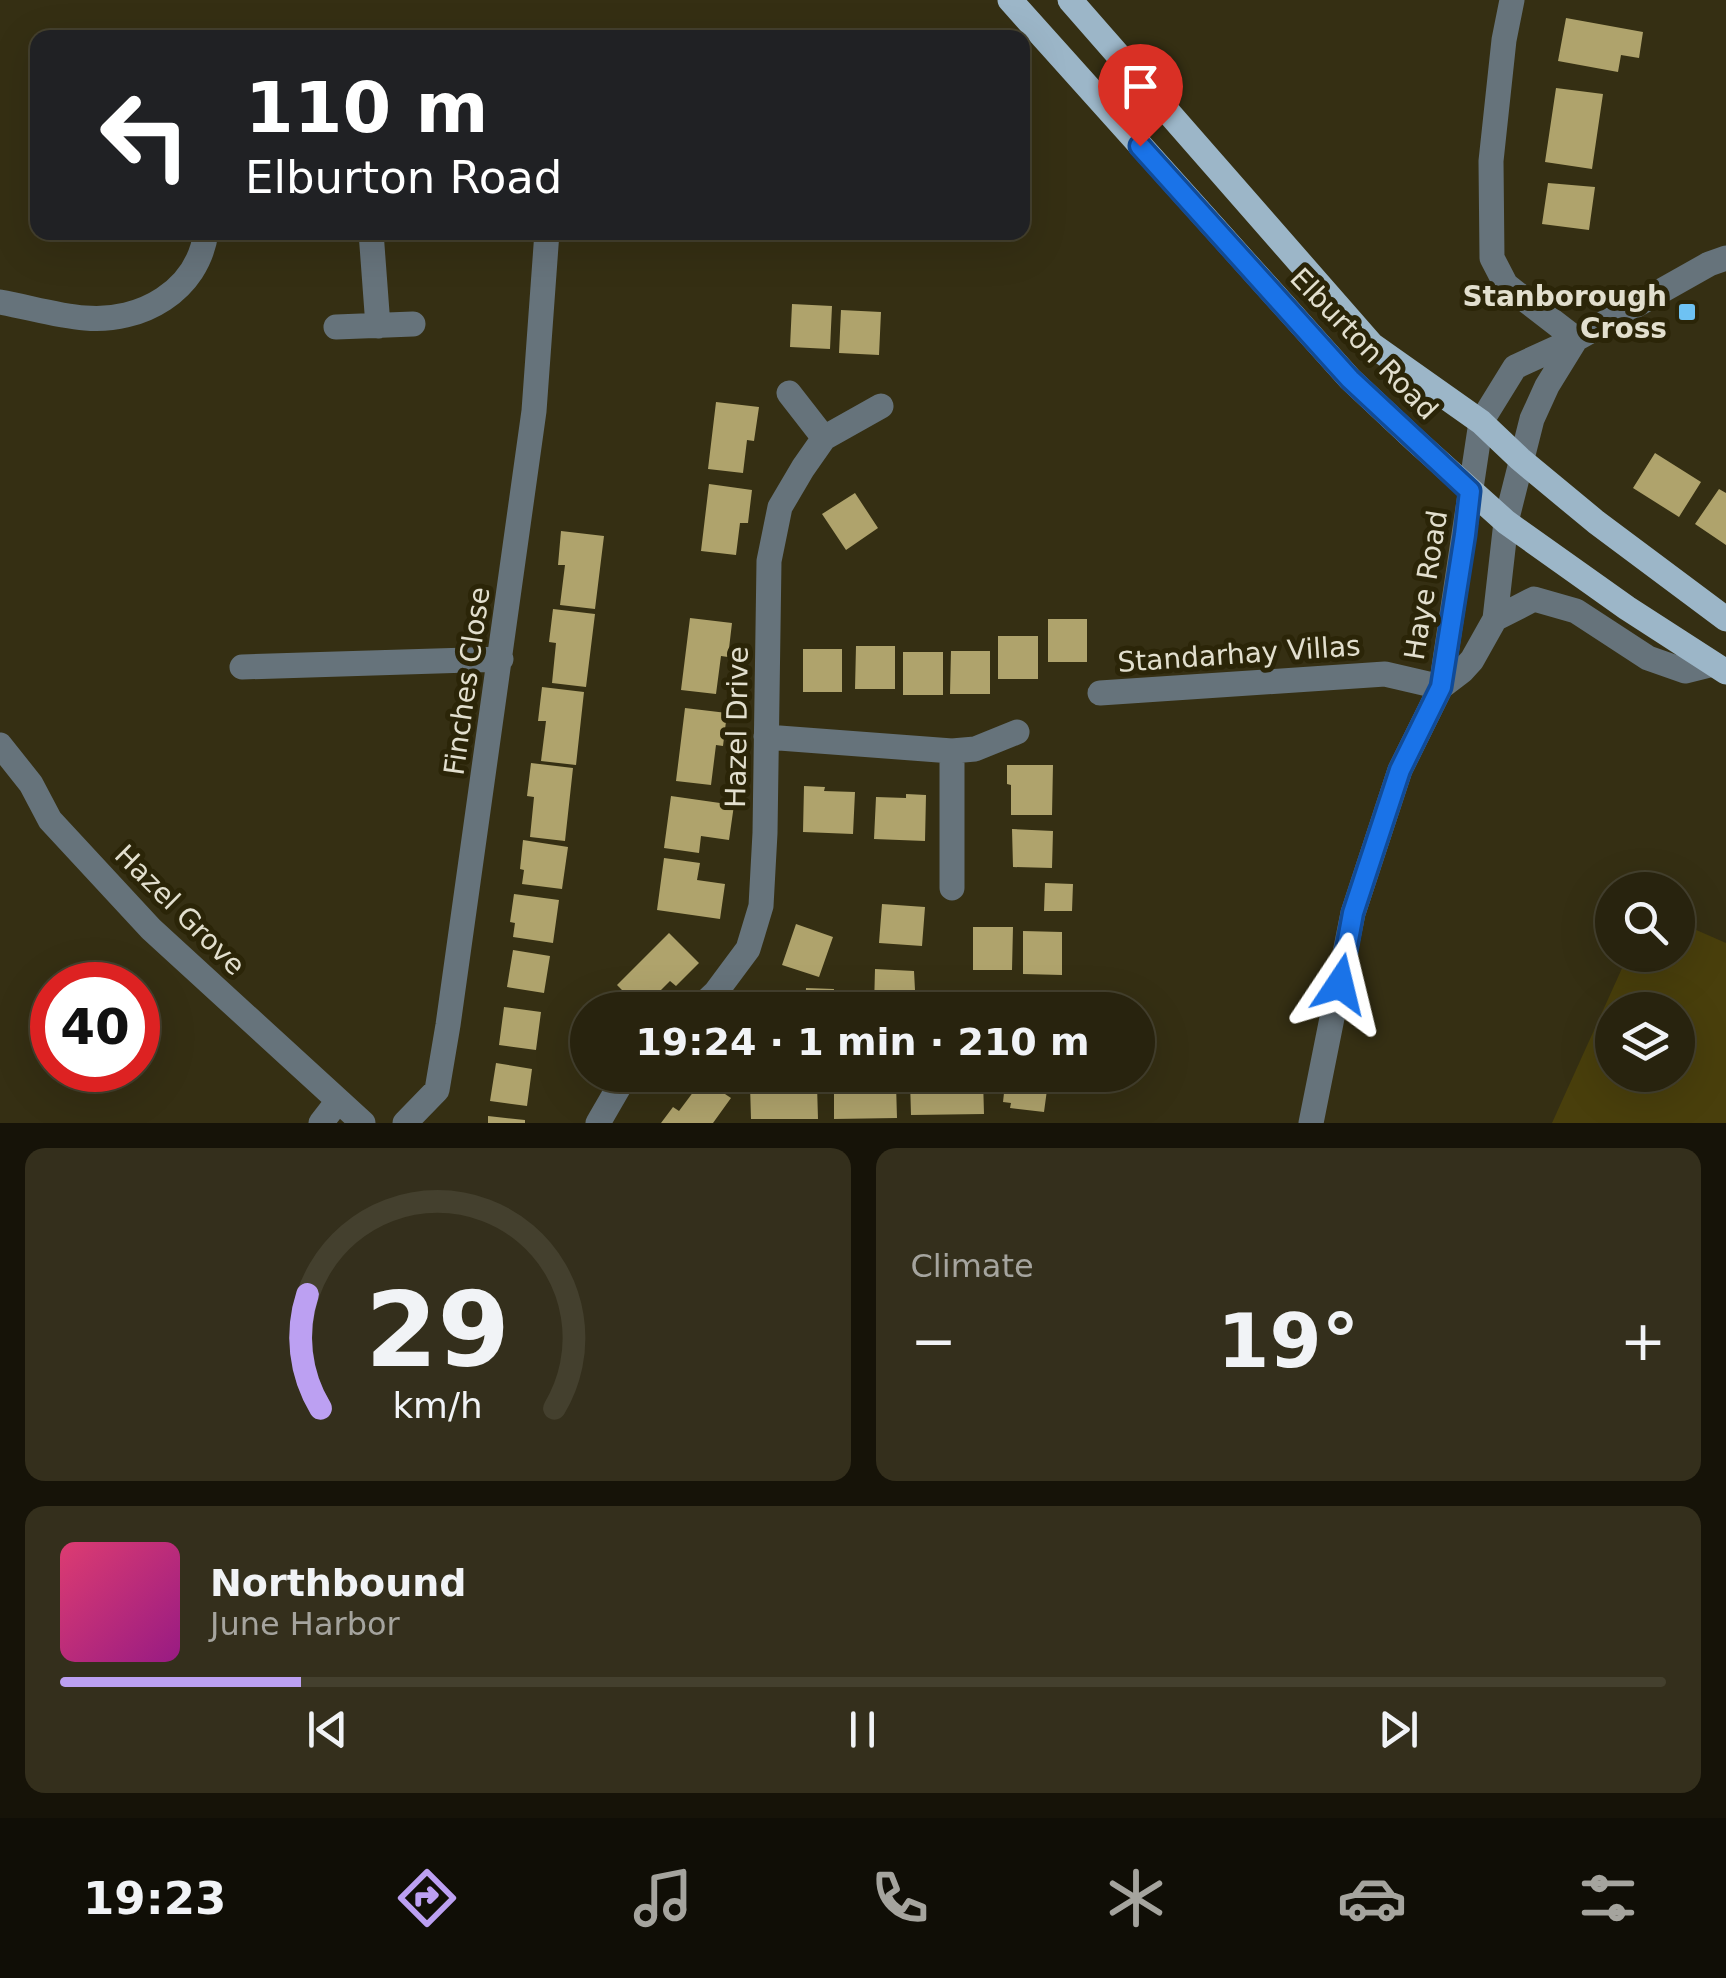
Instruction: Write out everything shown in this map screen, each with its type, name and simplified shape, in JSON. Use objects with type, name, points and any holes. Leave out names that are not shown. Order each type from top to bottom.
[{"type":"main road","name":"Elburton Road","points":[[1010,0],[1350,379],[1506,522],[1720,668]]},
{"type":"main road","name":"Elburton Road","points":[[1070,0],[1372,345],[1481,422],[1596,522],[1726,619]]},
{"type":"street","points":[[1512,0],[1491,161],[1492,258],[1506,285],[1576,339]]},
{"type":"street","points":[[0,302],[84,318],[122,318],[178,290],[198,264],[204,240]]},
{"type":"street","points":[[372,240],[378,326]]},
{"type":"street","name":"Finches Close","points":[[405,1123],[437,1090],[448,1025],[534,411],[546,240]]},
{"type":"street","points":[[1481,422],[1515,367],[1576,339],[1726,258]]},
{"type":"street","points":[[336,327],[413,324]]},
{"type":"street","name":"Haye Road","points":[[1441,687],[1472,660],[1495,618],[1506,522],[1520,459],[1547,386],[1576,339]]},
{"type":"street","points":[[789,394],[824,438]]},
{"type":"street","name":"Hazel Drive","points":[[713,992],[748,949],[761,906],[770,561],[780,507],[824,438],[881,406]]},
{"type":"street","name":"Haye Road","points":[[1310,1123],[1353,913],[1400,770],[1441,687],[1481,422]]},
{"type":"street","points":[[1495,618],[1534,599],[1576,611],[1648,658],[1685,670],[1720,668]]},
{"type":"street","points":[[242,667],[501,658]]},
{"type":"street","name":"Standarhay Villas","points":[[1100,693],[1385,674],[1441,687]]},
{"type":"street","points":[[766,737],[952,751],[975,749],[1017,732]]},
{"type":"street","name":"Hazel Grove","points":[[0,745],[31,784],[50,820],[151,928],[338,1101]]},
{"type":"street","points":[[952,751],[952,888]]},
{"type":"street","points":[[598,1123],[616,1092]]},
{"type":"street","points":[[321,1123],[338,1101],[364,1123]]},
{"type":"shaded area","points":[[1695,929],[1726,943],[1726,1123],[1552,1123],[1595,1028],[1595,1092],[1695,1092],[1695,992],[1611,992],[1620,972],[1695,972]]},
{"type":"building","points":[[1566,18],[1643,32],[1639,58],[1621,55],[1618,72],[1558,61]]},
{"type":"building","points":[[1556,88],[1603,94],[1592,169],[1545,162]]},
{"type":"building","points":[[1548,183],[1595,187],[1589,230],[1542,224]]},
{"type":"building","points":[[792,304],[832,306],[830,349],[790,347]]},
{"type":"building","points":[[841,310],[881,312],[879,355],[839,353]]},
{"type":"building","points":[[716,402],[759,407],[754,441],[747,440],[743,473],[708,469]]},
{"type":"building","points":[[1655,453],[1701,482],[1679,517],[1633,488]]},
{"type":"building","points":[[709,484],[752,490],[748,523],[740,523],[736,555],[701,551]]},
{"type":"building","points":[[1719,489],[1726,493],[1726,545],[1695,524]]},
{"type":"building","points":[[855,493],[878,528],[846,550],[822,514]]},
{"type":"building","points":[[561,531],[604,536],[595,609],[560,605],[565,565],[558,565]]},
{"type":"building","points":[[553,609],[595,614],[586,687],[552,683],[556,643],[549,642]]},
{"type":"building","points":[[690,618],[732,623],[728,657],[721,656],[716,694],[681,690]]},
{"type":"building","points":[[1048,619],[1087,619],[1087,662],[1048,662]]},
{"type":"building","points":[[998,636],[1038,636],[1038,679],[998,679]]},
{"type":"building","points":[[856,646],[895,646],[895,689],[855,689]]},
{"type":"building","points":[[803,649],[842,649],[842,692],[803,692]]},
{"type":"building","points":[[951,651],[990,651],[990,694],[950,694]]},
{"type":"building","points":[[903,652],[943,652],[943,695],[903,695]]},
{"type":"building","points":[[542,687],[584,692],[576,765],[541,761],[546,721],[538,721]]},
{"type":"building","points":[[685,708],[727,713],[723,746],[716,745],[711,785],[676,781]]},
{"type":"building","points":[[531,763],[573,768],[565,841],[530,837],[534,797],[527,796]]},
{"type":"building","points":[[1007,765],[1053,765],[1052,815],[1011,815]]},
{"type":"building","points":[[804,786],[855,792],[853,834],[803,832]]},
{"type":"building","points":[[906,794],[926,795],[925,841],[874,839],[876,797],[906,798]]},
{"type":"building","points":[[671,796],[734,805],[729,840],[701,836],[699,853],[664,848]]},
{"type":"building","points":[[1012,829],[1053,831],[1052,868],[1013,867]]},
{"type":"building","points":[[523,840],[568,847],[562,889],[522,884]]},
{"type":"building","points":[[664,858],[700,863],[697,880],[725,884],[720,919],[657,910]]},
{"type":"building","points":[[1045,883],[1073,884],[1072,911],[1044,911]]},
{"type":"building","points":[[514,894],[559,900],[553,943],[513,937],[515,923],[510,922]]},
{"type":"building","points":[[882,904],[925,907],[922,946],[879,943]]},
{"type":"building","points":[[796,924],[833,937],[819,977],[782,965]]},
{"type":"building","points":[[973,927],[1013,927],[1012,970],[973,970]]},
{"type":"building","points":[[1023,931],[1062,932],[1062,975],[1023,974]]},
{"type":"building","points":[[669,933],[699,963],[676,986],[670,981],[659,992],[620,992],[617,985]]},
{"type":"building","points":[[513,950],[550,956],[544,993],[507,987]]},
{"type":"building","points":[[875,969],[914,971],[915,992],[874,992]]},
{"type":"building","points":[[806,988],[834,989],[834,992],[806,992]]},
{"type":"building","points":[[504,1007],[541,1012],[536,1050],[499,1045]]},
{"type":"building","points":[[496,1063],[532,1069],[527,1106],[490,1101]]},
{"type":"building","points":[[693,1092],[727,1092],[731,1098],[713,1123],[661,1123],[673,1107],[679,1111]]},
{"type":"building","points":[[750,1092],[817,1092],[818,1119],[751,1119]]},
{"type":"building","points":[[834,1092],[896,1092],[897,1118],[834,1119]]},
{"type":"building","points":[[910,1092],[983,1092],[984,1114],[911,1115]]},
{"type":"building","points":[[1004,1092],[1047,1092],[1044,1112],[1010,1108],[1011,1103],[1003,1102]]},
{"type":"building","points":[[488,1116],[525,1120],[525,1123],[488,1123]]},
{"type":"place","name":"Stanborough Cross","points":[[1687,312]]},
{"type":"route","points":[[1140,146],[1350,379],[1470,491],[1441,687],[1400,770],[1353,913],[1340,984]]}]
